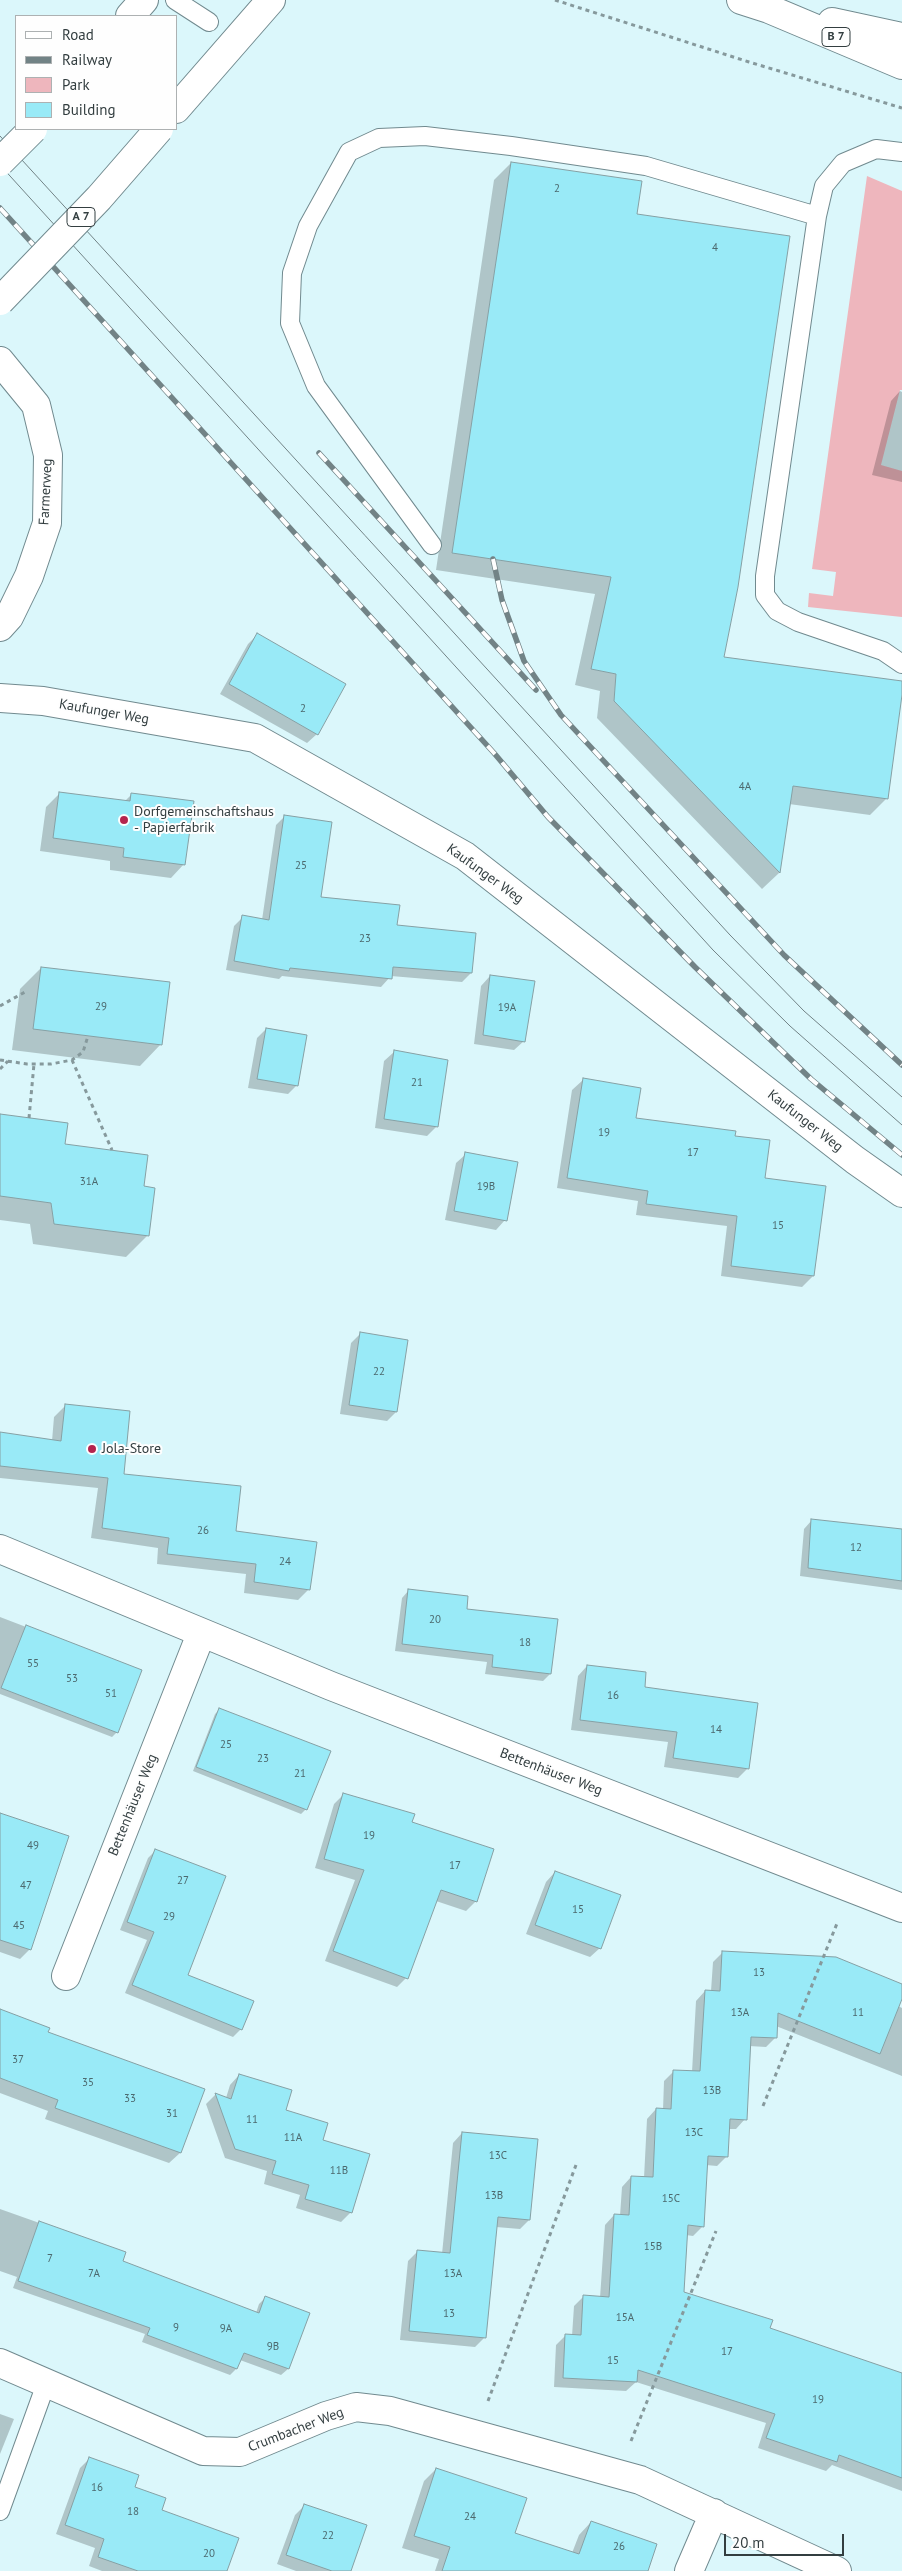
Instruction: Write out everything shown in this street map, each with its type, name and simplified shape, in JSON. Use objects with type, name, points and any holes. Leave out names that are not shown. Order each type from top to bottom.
[{"type":"main road","points":[[131,15],[144,0]]},
{"type":"main road","points":[[178,107],[271,0]]},
{"type":"main road","name":"B 7","points":[[741,0],[769,9],[902,65]]},
{"type":"main road","name":"B 7","points":[[769,9],[902,36]]},
{"type":"main road","points":[[0,162],[31,130]]},
{"type":"main road","name":"A 7","points":[[0,301],[99,198],[159,130]]},
{"type":"main road","name":"Farmerweg","points":[[0,361],[36,405],[48,455],[47,523],[29,576],[8,617],[0,627]]},
{"type":"main road","name":"Kaufunger Weg","points":[[0,698],[43,701],[255,738],[465,856],[855,1160],[902,1192]]},
{"type":"main road","name":"Bettenhäuser Weg","points":[[0,1549],[201,1634],[902,1908]]},
{"type":"main road","name":"Bettenhäuser Weg","points":[[66,1976],[201,1634]]},
{"type":"main road","name":"Crumbacher Weg","points":[[0,2362],[203,2452],[240,2452],[326,2416],[356,2408],[390,2412],[640,2480],[837,2571]]},
{"type":"main road","points":[[689,2571],[714,2513]]},
{"type":"lane","points":[[175,0],[209,22]]},
{"type":"lane","points":[[432,545],[316,386],[290,322],[292,273],[308,226],[348,152],[379,138],[425,136],[511,146],[646,166],[816,216]]},
{"type":"lane","points":[[902,152],[876,149],[843,163],[824,186],[816,216],[766,576],[766,595],[777,611],[798,622],[883,651],[902,664]]},
{"type":"lane","points":[[0,2511],[47,2382]]},
{"type":"path","points":[[555,0],[749,62],[902,108]]},
{"type":"path","points":[[0,1006],[25,992]]},
{"type":"path","points":[[0,1060],[34,1064],[72,1060],[82,1052],[88,1036]]},
{"type":"path","points":[[72,1060],[112,1150]]},
{"type":"path","points":[[0,1069],[9,1061]]},
{"type":"path","points":[[29,1118],[34,1064]]},
{"type":"path","points":[[763,2106],[852,1889]]},
{"type":"path","points":[[475,2434],[576,2165]]},
{"type":"path","points":[[619,2473],[716,2231]]},
{"type":"green space","points":[[867,176],[902,191],[902,390],[900,390],[881,465],[902,471],[902,617],[808,607],[809,593],[833,596],[836,572],[812,569]]},
{"type":"building","points":[[511,162],[642,181],[637,214],[790,236],[738,587],[724,657],[902,681],[902,695],[888,799],[793,786],[780,873],[614,701],[616,674],[591,669],[611,577],[452,553]]},
{"type":"building","points":[[257,633],[346,684],[318,735],[229,684]]},
{"type":"building","name":"Dorfgemeinschaftshaus - Papierfabrik","points":[[59,792],[130,801],[131,793],[194,801],[185,865],[123,857],[124,848],[53,838]]},
{"type":"building","points":[[284,815],[332,822],[321,897],[400,905],[397,925],[476,933],[472,973],[393,967],[392,979],[290,968],[289,971],[234,961],[242,915],[269,920]]},
{"type":"building","points":[[41,967],[170,982],[162,1045],[33,1029]]},
{"type":"building","points":[[490,975],[535,981],[525,1042],[483,1035]]},
{"type":"building","points":[[266,1028],[307,1035],[298,1086],[257,1079]]},
{"type":"building","points":[[394,1050],[448,1060],[438,1127],[384,1119]]},
{"type":"building","points":[[583,1078],[641,1088],[636,1118],[736,1131],[735,1136],[770,1140],[765,1178],[826,1186],[814,1276],[731,1266],[737,1216],[646,1204],[648,1191],[567,1178]]},
{"type":"building","points":[[0,1114],[68,1123],[65,1144],[148,1155],[144,1186],[155,1188],[149,1236],[54,1224],[51,1203],[0,1196]]},
{"type":"building","points":[[465,1152],[518,1162],[507,1221],[454,1211]]},
{"type":"building","points":[[360,1332],[408,1340],[397,1412],[349,1405]]},
{"type":"building","points":[[65,1404],[130,1411],[124,1474],[241,1486],[236,1531],[317,1542],[310,1590],[254,1582],[256,1564],[167,1554],[169,1538],[102,1528],[108,1478],[0,1466],[0,1432],[61,1441]]},
{"type":"building","points":[[811,1519],[902,1529],[902,1581],[808,1568]]},
{"type":"building","points":[[408,1589],[468,1596],[467,1609],[558,1619],[551,1674],[492,1667],[493,1655],[402,1644]]},
{"type":"building","points":[[26,1625],[142,1670],[118,1733],[1,1688]]},
{"type":"building","points":[[587,1665],[646,1672],[645,1687],[758,1703],[749,1769],[673,1758],[677,1732],[580,1720]]},
{"type":"building","points":[[219,1708],[331,1751],[307,1810],[196,1767]]},
{"type":"building","points":[[343,1793],[415,1814],[412,1822],[494,1849],[477,1902],[441,1890],[408,1979],[333,1951],[364,1870],[324,1859]]},
{"type":"building","points":[[0,1813],[69,1836],[31,1950],[0,1940]]},
{"type":"building","points":[[155,1849],[226,1876],[188,1975],[254,2001],[242,2030],[132,1985],[154,1932],[127,1922]]},
{"type":"building","points":[[555,1871],[621,1895],[601,1949],[535,1925]]},
{"type":"building","points":[[722,1951],[836,1957],[902,1984],[902,1999],[880,2054],[778,2013],[777,2038],[751,2037],[747,2120],[730,2119],[728,2157],[708,2156],[704,2227],[688,2225],[684,2292],[773,2320],[770,2328],[902,2373],[902,2478],[839,2455],[837,2462],[766,2438],[775,2414],[638,2370],[637,2382],[563,2378],[565,2334],[581,2335],[583,2295],[609,2297],[614,2214],[629,2215],[631,2176],[653,2177],[656,2108],[671,2109],[673,2070],[700,2071],[705,1990],[720,1991]]},
{"type":"building","points":[[0,2009],[50,2028],[48,2032],[205,2089],[181,2153],[55,2108],[58,2100],[0,2078]]},
{"type":"building","points":[[239,2074],[292,2090],[286,2110],[328,2123],[323,2140],[370,2154],[352,2213],[305,2199],[309,2185],[272,2174],[276,2161],[235,2149],[215,2093],[231,2099]]},
{"type":"building","points":[[462,2132],[538,2139],[530,2220],[498,2217],[486,2338],[409,2331],[417,2250],[450,2253]]},
{"type":"building","points":[[39,2221],[126,2252],[123,2261],[259,2313],[265,2296],[310,2313],[289,2369],[244,2353],[237,2369],[147,2335],[150,2328],[18,2281]]},
{"type":"building","points":[[89,2457],[139,2475],[135,2487],[166,2498],[162,2510],[239,2538],[227,2571],[138,2571],[98,2557],[104,2539],[65,2525]]},
{"type":"building","points":[[436,2468],[527,2498],[515,2533],[579,2554],[591,2521],[657,2544],[648,2571],[442,2571],[450,2547],[414,2536]]},
{"type":"building","points":[[304,2504],[367,2525],[351,2571],[332,2571],[286,2555]]},
{"type":"tram line","points":[[0,136],[730,935],[804,1011],[902,1097]]},
{"type":"tram line","points":[[0,165],[713,950],[790,1026],[902,1125]]},
{"type":"railway","points":[[0,208],[494,753],[548,817],[695,967],[811,1079],[902,1155]]},
{"type":"railway","points":[[319,453],[536,690]]},
{"type":"railway","points":[[493,559],[502,600],[524,661],[561,715],[784,955],[902,1065]]},
{"type":"place","name":"Dorfgemeinschaftshaus - Papierfabrik","points":[[124,820]]},
{"type":"place","name":"Jola-Store","points":[[92,1449]]}]
